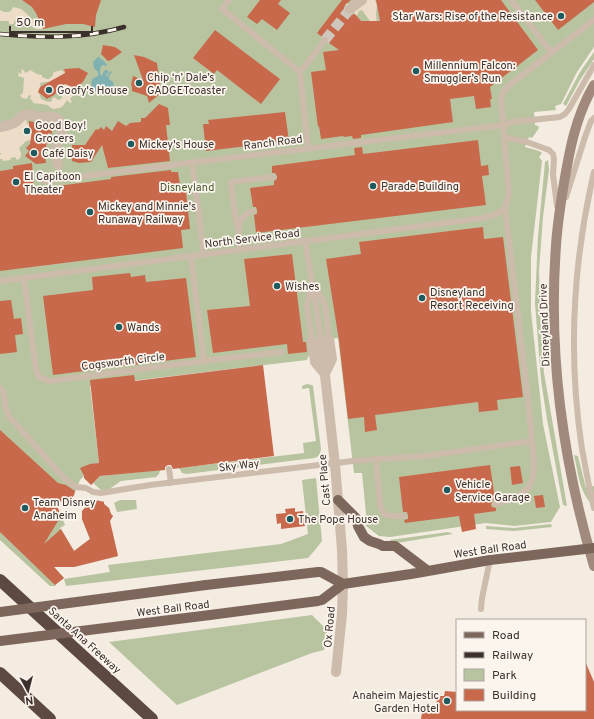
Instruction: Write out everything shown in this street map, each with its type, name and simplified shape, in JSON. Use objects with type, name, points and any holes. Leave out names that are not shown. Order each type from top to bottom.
[{"type":"highway","name":"Santa Ana Freeway","points":[[0,580],[152,719]]},
{"type":"highway","points":[[0,673],[50,719]]},
{"type":"main road","name":"Disneyland Drive","points":[[594,85],[581,110],[569,152],[556,245],[554,294],[554,341],[559,392],[569,462],[580,514],[591,548],[594,566]]},
{"type":"main road","points":[[338,500],[356,518],[358,526],[364,537],[383,546],[395,546],[428,571]]},
{"type":"main road","name":"West Ball Road","points":[[0,641],[318,601],[322,600],[343,584],[490,560],[591,548]]},
{"type":"main road","name":"West Ball Road","points":[[0,612],[318,572],[321,572],[343,584]]},
{"type":"street","points":[[350,9],[362,0]]},
{"type":"street","points":[[0,127],[10,125],[28,114],[38,117],[56,117],[60,121],[62,128],[56,149],[58,165]]},
{"type":"street","name":"Cast Place","points":[[321,340],[314,362],[325,374]]},
{"type":"street","name":"Cast Place","points":[[321,340],[332,359],[325,374],[335,464],[342,550],[343,584]]},
{"type":"street","name":"Ox Road","points":[[336,672],[342,614],[343,584]]},
{"type":"lane","points":[[229,0],[222,9],[300,72]]},
{"type":"lane","points":[[510,0],[552,52]]},
{"type":"lane","points":[[495,504],[519,496],[528,488],[533,477],[534,462],[505,208],[509,194],[501,101],[502,94],[504,90],[594,20]]},
{"type":"lane","points":[[308,148],[300,72],[325,40]]},
{"type":"lane","name":"Ranch Road","points":[[44,181],[560,117],[569,109],[594,65]]},
{"type":"lane","points":[[559,218],[594,113]]},
{"type":"lane","points":[[504,136],[549,150],[552,154],[554,160],[553,174],[559,218]]},
{"type":"lane","points":[[192,162],[204,254]]},
{"type":"lane","points":[[58,165],[59,179]]},
{"type":"lane","points":[[594,172],[586,212],[578,272],[575,329],[575,356],[580,435],[594,508]]},
{"type":"lane","points":[[239,231],[235,215],[232,182],[273,177]]},
{"type":"lane","name":"North Service Road","points":[[0,281],[483,218],[497,214],[505,208]]},
{"type":"lane","points":[[240,250],[240,220],[246,214],[253,211]]},
{"type":"lane","name":"Cast Place","points":[[305,241],[312,279],[325,306],[321,340]]},
{"type":"lane","points":[[191,256],[204,362]]},
{"type":"lane","name":"Cogsworth Circle","points":[[24,278],[36,371],[40,376],[49,381],[282,352]]},
{"type":"lane","name":"Cast Place","points":[[312,279],[307,306],[321,340]]},
{"type":"lane","name":"Sky Way","points":[[0,388],[4,393],[8,415],[63,477],[76,487],[86,488],[93,492],[101,493],[171,483],[376,459],[424,456],[532,441]]},
{"type":"lane","points":[[376,459],[380,505],[383,513],[390,516],[404,516]]},
{"type":"lane","points":[[169,469],[171,483]]},
{"type":"lane","points":[[481,609],[490,560]]},
{"type":"green space","name":"Disneyland","points":[[0,0],[594,0],[594,47],[577,72],[561,104],[555,106],[556,110],[534,112],[535,125],[539,128],[532,138],[529,137],[525,147],[542,153],[539,157],[542,161],[531,257],[531,311],[543,424],[560,507],[551,522],[514,526],[486,523],[390,537],[379,536],[366,526],[363,518],[366,514],[362,473],[354,473],[338,338],[312,341],[307,360],[90,386],[99,463],[81,468],[84,476],[80,480],[74,495],[58,501],[50,509],[61,515],[65,525],[60,528],[74,551],[90,539],[82,519],[82,511],[92,499],[101,502],[104,501],[104,504],[109,508],[113,516],[101,534],[112,530],[118,556],[74,567],[56,565],[54,567],[64,578],[55,585],[56,586],[50,586],[0,540]]},
{"type":"green space","points":[[594,52],[594,59],[580,80],[566,106],[563,104],[580,72]]},
{"type":"green space","points":[[548,160],[549,170],[543,217],[539,270],[540,311],[544,373],[567,506],[563,505],[547,419],[541,380],[535,303],[538,236],[545,162]]},
{"type":"green space","points":[[307,384],[313,386],[321,449],[320,454],[317,457],[187,474],[182,473],[179,468],[304,453],[303,443],[316,441],[309,388],[302,389],[302,386]]},
{"type":"green space","points":[[574,455],[578,456],[586,488],[594,486],[594,502],[591,503],[581,487]]},
{"type":"green space","points":[[160,470],[156,477],[121,481],[108,490],[101,490],[92,482],[100,476]]},
{"type":"green space","points":[[316,478],[322,541],[308,558],[66,586],[64,579],[110,572],[108,565],[281,544],[308,534],[302,480]]},
{"type":"green space","points":[[120,500],[136,500],[137,509],[117,512],[114,503]]},
{"type":"green space","points":[[551,524],[552,527],[514,531],[486,529],[486,526],[514,528]]},
{"type":"green space","points":[[448,532],[453,534],[390,544],[390,540]]},
{"type":"green space","points":[[312,615],[327,630],[324,650],[312,653],[177,705],[109,642]]},
{"type":"shaded area","points":[[357,0],[375,0],[377,5],[377,24],[370,21],[362,10],[359,11],[356,18],[354,12],[343,3],[348,4]]},
{"type":"shaded area","points":[[13,7],[21,9],[33,20],[36,21],[39,19],[43,29],[36,29],[26,23],[25,26],[17,20],[14,21],[14,24],[9,24],[8,21],[0,21],[0,10],[8,12],[11,11]]},
{"type":"shaded area","points":[[22,69],[26,73],[30,70],[47,79],[53,75],[54,72],[62,70],[64,73],[64,69],[74,71],[66,83],[75,88],[74,95],[70,99],[72,102],[70,103],[67,100],[60,108],[53,109],[48,105],[33,103],[30,99],[30,95],[27,99],[22,98],[20,95],[23,93],[24,78],[18,76],[19,72],[21,74],[22,72]],"holes":[[[50,82],[61,95],[61,99],[58,100],[54,97],[52,101],[49,102],[41,99],[38,92],[41,89],[40,83]]]},
{"type":"shaded area","points":[[26,119],[32,130],[31,140],[26,141],[19,148],[21,156],[19,159],[17,160],[15,157],[11,158],[10,160],[3,161],[0,159],[0,132]]},
{"type":"water","points":[[100,57],[100,59],[107,65],[101,66],[101,75],[102,76],[105,70],[108,70],[106,75],[107,77],[110,71],[112,72],[109,76],[109,79],[113,82],[114,86],[111,95],[100,94],[93,87],[91,87],[92,79],[98,76],[98,72],[94,68],[93,62]]},
{"type":"building","points":[[22,0],[101,0],[96,15],[95,27],[83,24],[66,24],[43,29],[32,7]]},
{"type":"building","points":[[260,0],[281,0],[278,4],[290,13],[277,30],[262,19],[257,24],[247,17]]},
{"type":"building","name":"Millennium Falcon: Smuggler’s Run","points":[[342,0],[351,0],[344,7],[347,15],[355,14],[361,21],[380,21],[376,0],[501,0],[538,50],[490,87],[492,99],[490,99],[491,107],[476,109],[474,96],[450,99],[453,122],[361,135],[361,138],[353,139],[352,136],[343,136],[321,139],[311,72],[326,70],[323,52],[339,50],[329,43],[328,37],[322,37],[317,33]]},
{"type":"building","name":"Star Wars: Rise of the Resistance","points":[[535,0],[594,0],[594,2],[558,30]]},
{"type":"building","points":[[215,30],[280,79],[261,104],[217,70],[214,74],[193,58]]},
{"type":"building","points":[[103,45],[115,47],[122,52],[108,61],[101,54]]},
{"type":"building","points":[[134,55],[144,57],[157,63],[161,93],[149,103],[147,96],[132,91],[131,85],[133,76],[143,80]]},
{"type":"building","points":[[79,68],[88,73],[83,82],[75,88],[65,84],[54,95],[47,99],[38,92],[40,87],[65,73],[64,69]]},
{"type":"building","name":"Mickey's House","points":[[159,104],[168,108],[170,125],[166,125],[170,161],[108,168],[102,145],[91,162],[79,163],[72,161],[70,150],[72,150],[72,145],[85,145],[96,129],[98,130],[101,127],[104,130],[106,126],[112,131],[118,121],[126,126],[130,123],[141,122],[141,118],[145,118]]},
{"type":"building","points":[[285,112],[289,141],[206,151],[203,124],[209,124],[208,120]]},
{"type":"building","points":[[29,121],[39,123],[41,126],[48,123],[52,124],[52,134],[48,133],[46,148],[44,148],[46,163],[36,164],[25,156],[29,151],[26,148],[30,144],[32,131],[29,127]]},
{"type":"building","name":"Parade Building","points":[[478,140],[481,166],[488,165],[489,175],[482,176],[486,205],[256,233],[254,215],[257,214],[257,210],[256,207],[253,207],[250,188],[274,185],[274,181],[277,179],[277,176],[275,173],[272,173],[272,166],[355,155],[354,148],[362,147],[363,154]]},
{"type":"building","name":"Mickey and Minnie's Runaway Railway","points":[[32,163],[34,189],[111,179],[111,177],[171,170],[171,172],[178,172],[181,192],[186,192],[190,229],[181,230],[183,248],[0,271],[0,171],[13,169],[13,166]]},
{"type":"building","name":"Disneyland Resort Receiving","points":[[483,227],[484,239],[503,237],[523,397],[497,400],[498,410],[479,412],[478,402],[375,415],[377,430],[365,432],[364,417],[348,419],[339,341],[326,259],[361,254],[359,242]]},
{"type":"building","name":"Wishes","points":[[292,254],[303,342],[306,342],[307,352],[288,354],[287,344],[213,353],[207,310],[250,306],[244,259]]},
{"type":"building","name":"Wands","points":[[130,273],[131,277],[145,275],[146,282],[186,278],[196,357],[53,375],[43,296],[93,290],[92,277]]},
{"type":"building","points":[[11,300],[14,319],[21,318],[23,334],[15,335],[17,352],[0,354],[0,301]]},
{"type":"building","points":[[263,365],[274,456],[173,469],[171,465],[168,465],[165,467],[165,470],[100,476],[91,485],[84,478],[80,468],[90,464],[99,463],[90,380],[134,375],[135,381]]},
{"type":"building","name":"Team Disney Anaheim","points":[[0,430],[58,483],[66,485],[75,491],[68,504],[55,500],[61,516],[44,544],[61,529],[74,551],[90,539],[82,519],[82,511],[92,499],[104,502],[113,516],[110,521],[118,556],[74,567],[54,567],[64,578],[55,585],[0,532]]},
{"type":"building","name":"Vehicle Service Garage","points":[[490,465],[495,499],[492,501],[491,505],[492,507],[496,508],[496,511],[474,514],[476,529],[462,532],[459,516],[405,523],[404,520],[408,519],[408,516],[407,512],[403,512],[399,477]]},
{"type":"building","points":[[520,466],[523,483],[512,485],[510,467]]},
{"type":"building","points":[[543,495],[545,507],[536,508],[534,496]]},
{"type":"building","name":"The Pope House","points":[[295,508],[295,512],[303,511],[305,526],[281,529],[281,523],[277,524],[276,514],[286,513],[285,509]]},
{"type":"building","name":"Anaheim Majestic Garden Hotel","points":[[586,663],[594,682],[594,719],[421,719],[423,706],[436,708],[437,696],[444,696],[445,691],[456,692],[456,711],[586,711]]},
{"type":"tunnel","points":[[325,40],[350,9]]},
{"type":"railway","points":[[0,34],[47,37],[78,36],[124,27]]},
{"type":"place","name":"Star Wars: Rise of the Resistance","points":[[561,16]]},
{"type":"place","name":"Millennium Falcon: Smuggler’s Run","points":[[416,71]]},
{"type":"place","name":"Chip ‘n’ Dale’s GADGETcoaster","points":[[139,83]]},
{"type":"place","name":"Goofy's House","points":[[49,90]]},
{"type":"place","name":"Good Boy! Grocers","points":[[27,131]]},
{"type":"place","name":"Mickey's House","points":[[131,144]]},
{"type":"place","name":"Café Daisy","points":[[34,153]]},
{"type":"place","name":"El Capitoon Theater","points":[[16,182]]},
{"type":"place","name":"Parade Building","points":[[373,186]]},
{"type":"place","name":"Mickey and Minnie's Runaway Railway","points":[[90,212]]},
{"type":"place","name":"Wishes","points":[[277,286]]},
{"type":"place","name":"Disneyland Resort Receiving","points":[[422,298]]},
{"type":"place","name":"Wands","points":[[119,327]]},
{"type":"place","name":"Vehicle Service Garage","points":[[447,490]]},
{"type":"place","name":"Team Disney Anaheim","points":[[25,508]]},
{"type":"place","name":"The Pope House","points":[[290,519]]},
{"type":"place","name":"Anaheim Majestic Garden Hotel","points":[[447,701]]}]
